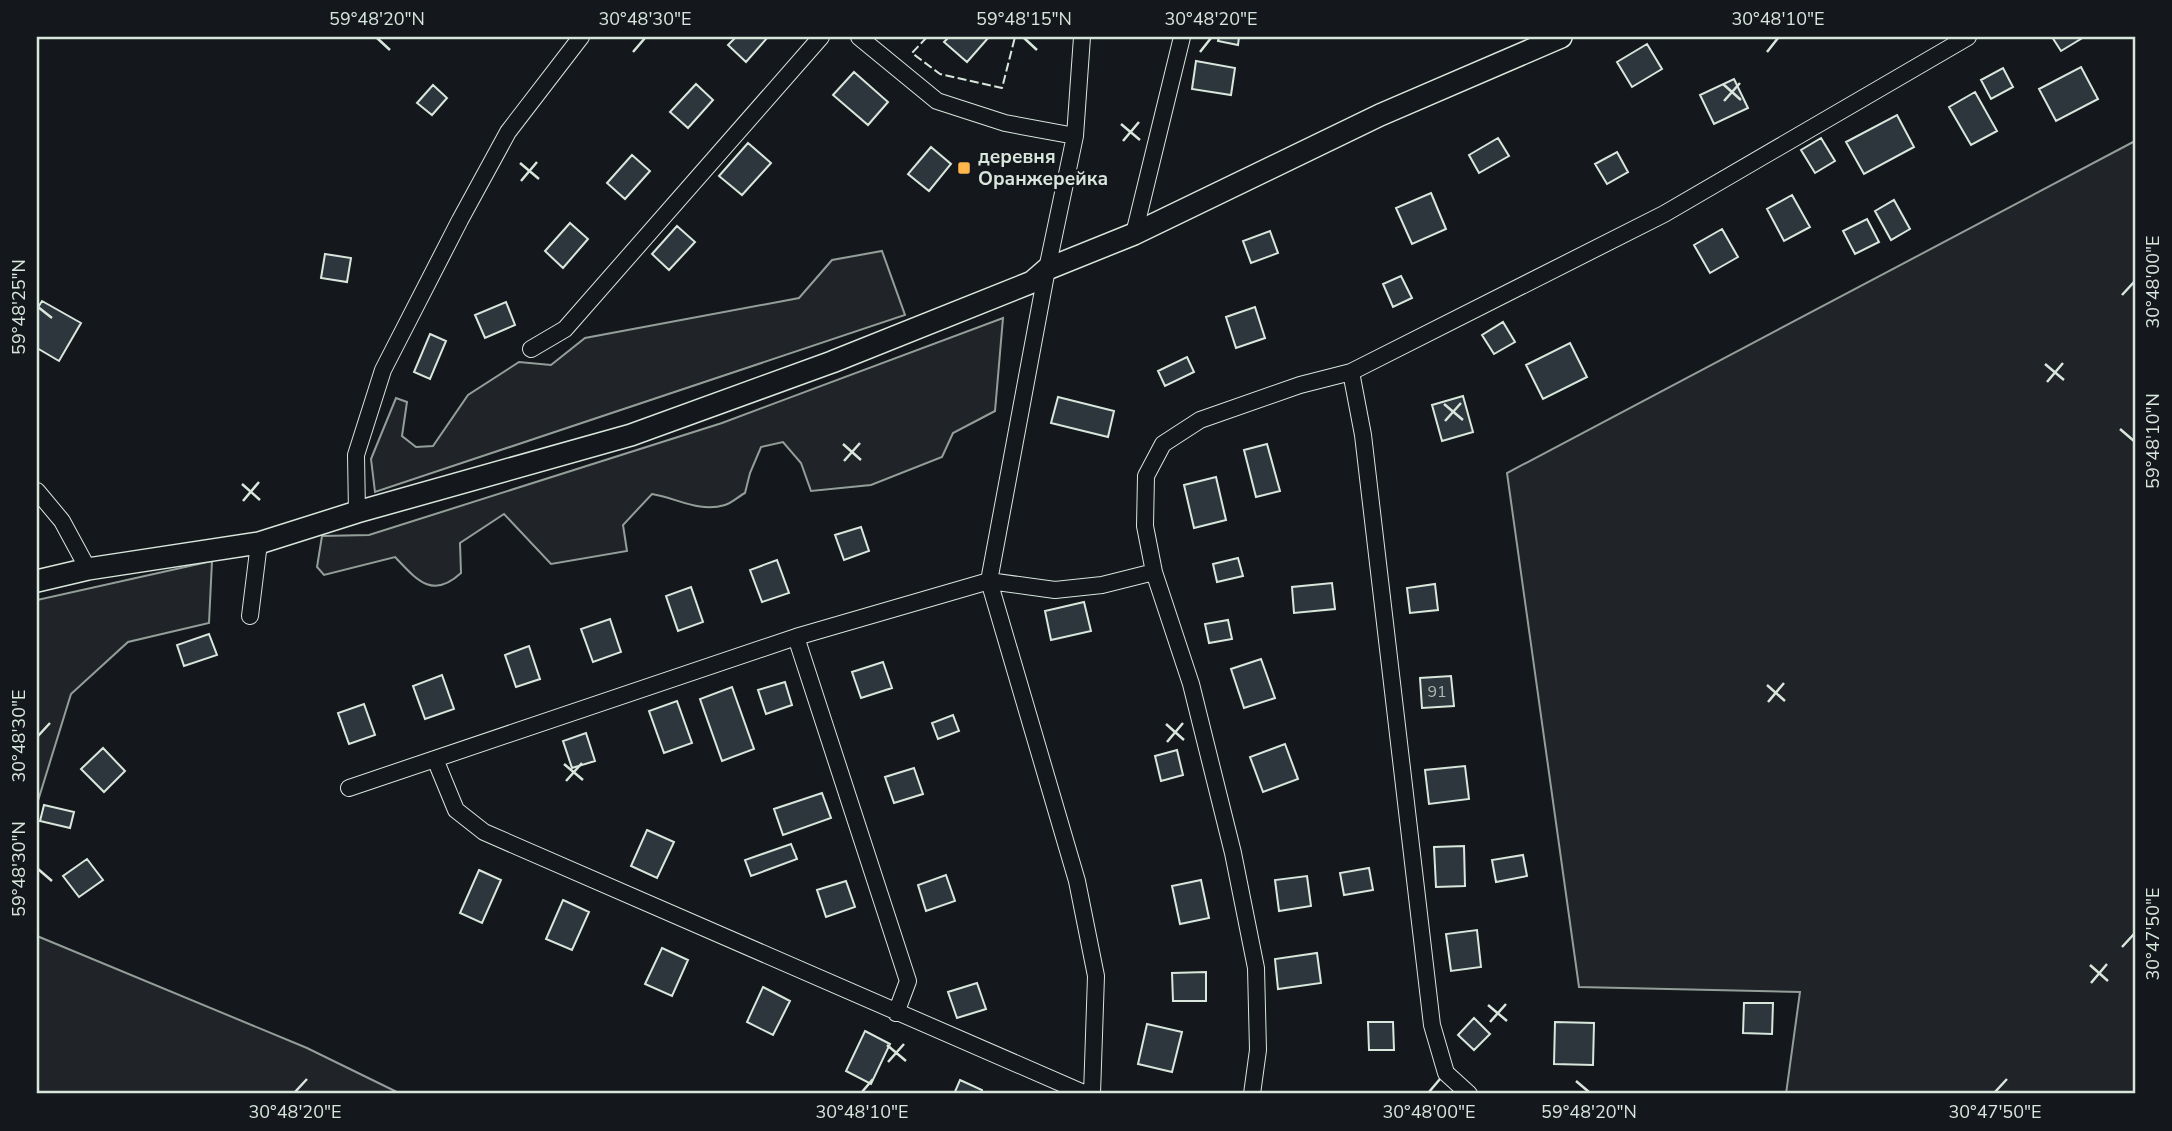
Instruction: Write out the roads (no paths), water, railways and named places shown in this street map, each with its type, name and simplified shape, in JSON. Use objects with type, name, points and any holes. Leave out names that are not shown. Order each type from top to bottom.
[{"type":"street","points":[[357,512],[356,455],[383,370],[508,132],[582,37]]},
{"type":"street","points":[[531,349],[565,328],[821,37]]},
{"type":"street","points":[[859,37],[937,101],[1005,123],[1074,136]]},
{"type":"street","points":[[1082,37],[1074,136],[989,581],[1077,881],[1097,976],[1092,1094]]},
{"type":"street","points":[[1134,234],[1182,37]]},
{"type":"street","points":[[37,581],[88,569],[258,544],[357,512],[631,435],[832,362],[1032,282],[1047,269],[1134,234],[1380,115],[1561,37]]},
{"type":"street","points":[[1252,1094],[1258,1050],[1256,968],[1233,853],[1191,684],[1154,572],[1145,526],[1146,476],[1163,444],[1200,420],[1300,385],[1350,372],[1664,214],[1968,37]]},
{"type":"street","points":[[1350,372],[1364,448],[1432,1025],[1446,1073],[1469,1094]]},
{"type":"street","points":[[37,491],[62,521],[88,569]]},
{"type":"street","points":[[250,616],[258,544]]},
{"type":"street","points":[[349,788],[796,637],[989,581],[1055,590],[1102,585],[1154,572]]},
{"type":"street","points":[[796,637],[908,981],[896,1013]]},
{"type":"street","points":[[435,759],[456,810],[484,832],[1086,1094]]},
{"type":"place","name":"деревня Оранжерейка","points":[[964,168]]}]
